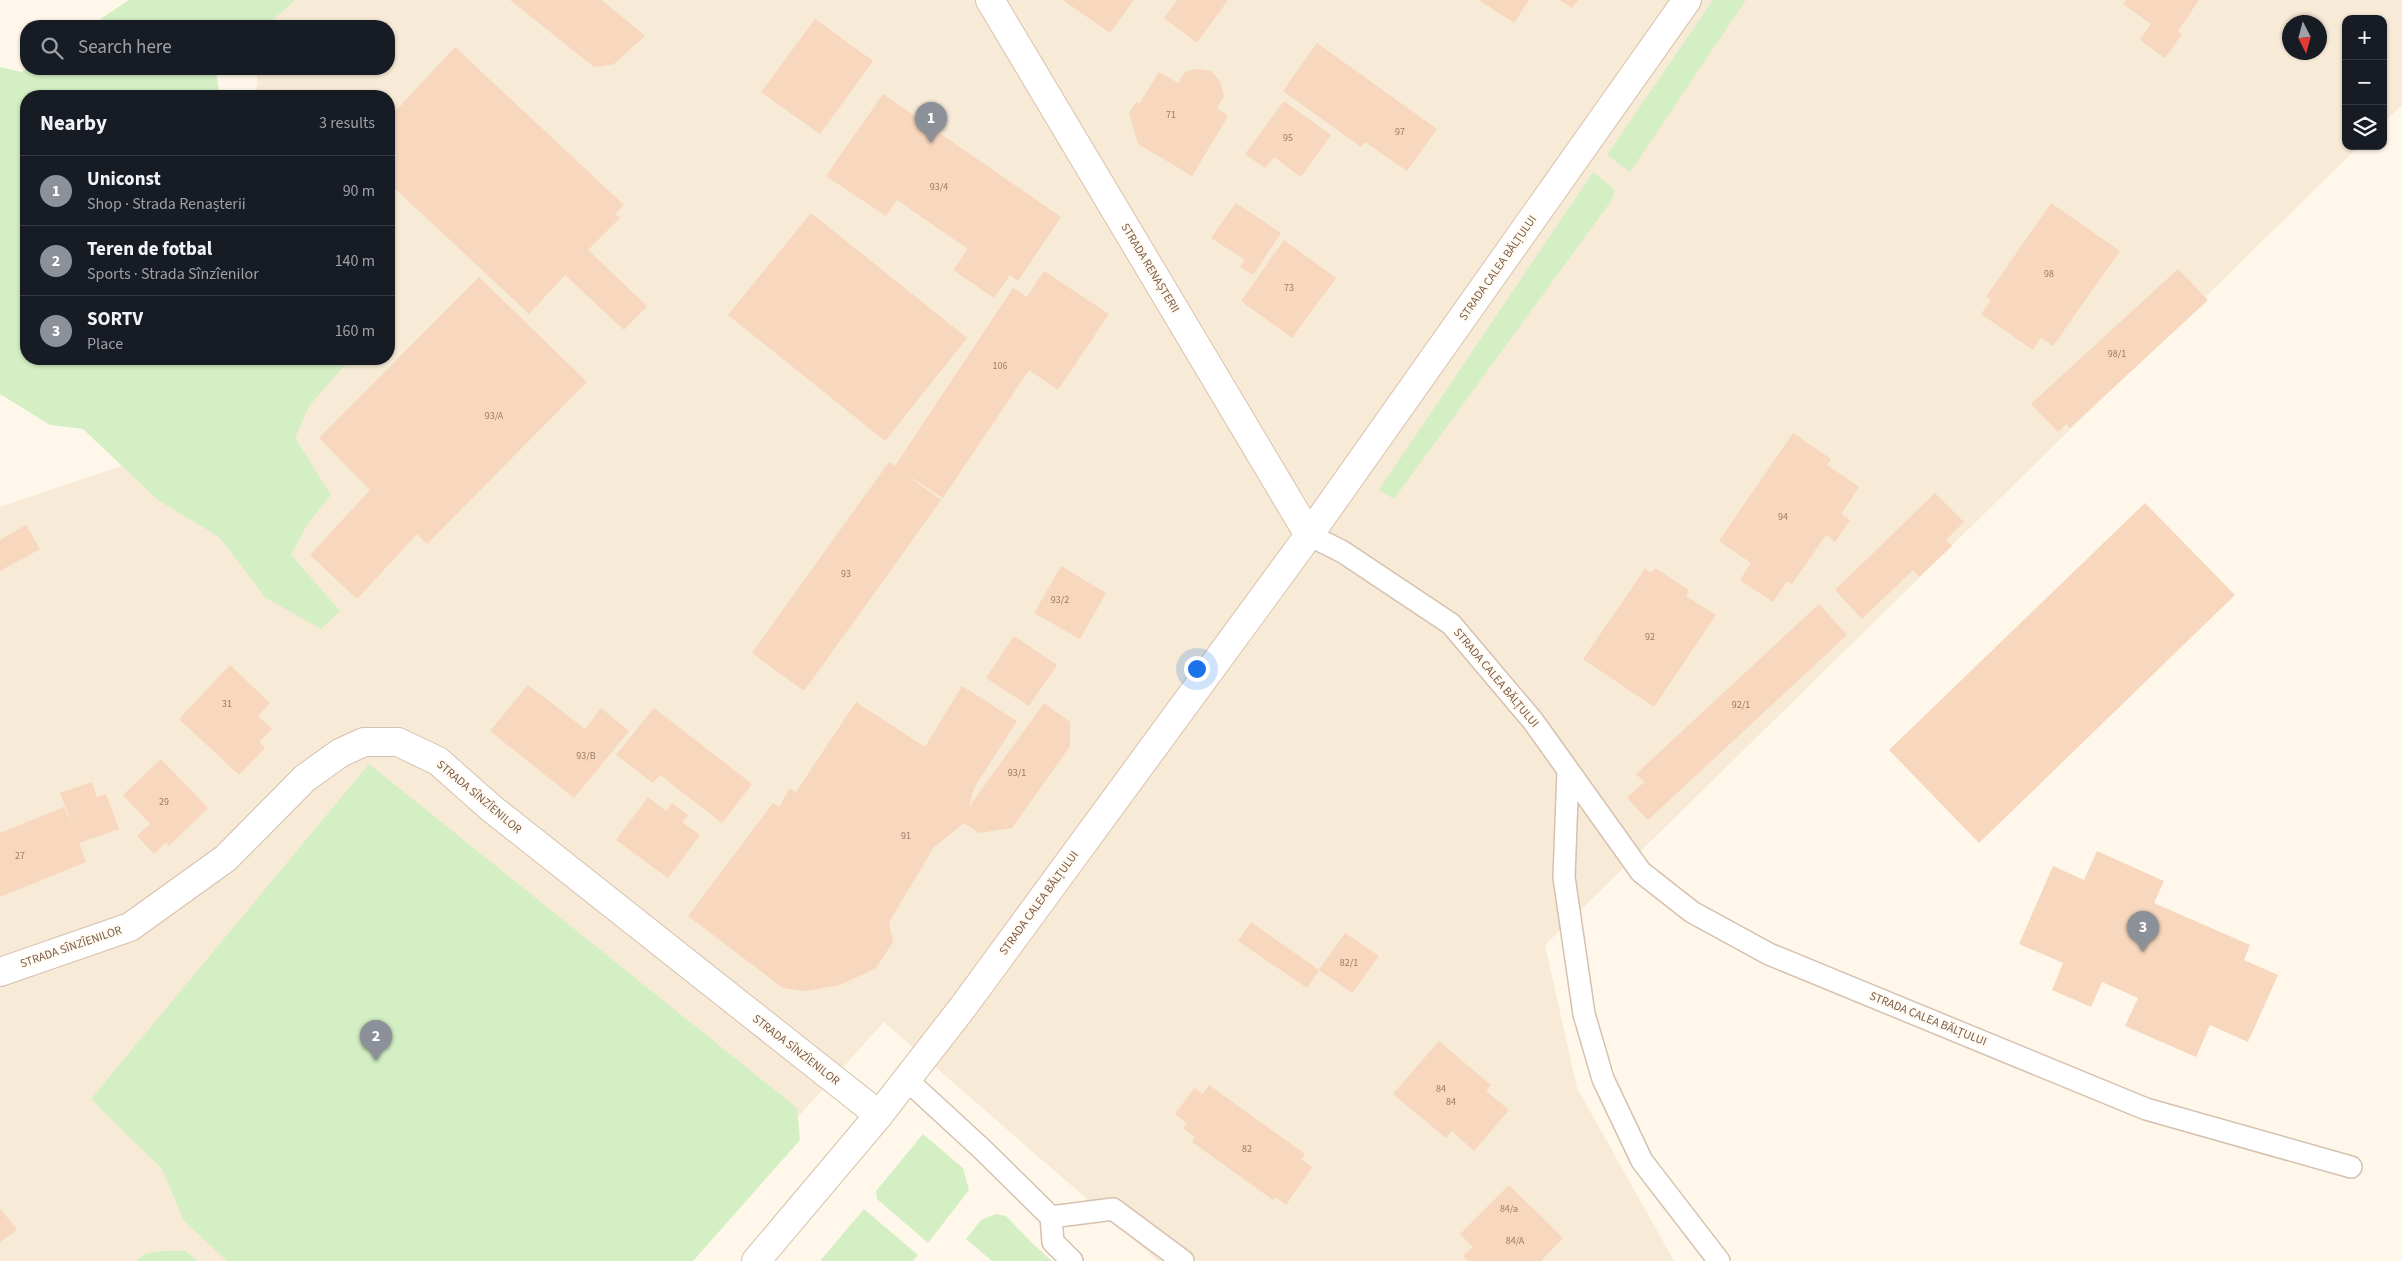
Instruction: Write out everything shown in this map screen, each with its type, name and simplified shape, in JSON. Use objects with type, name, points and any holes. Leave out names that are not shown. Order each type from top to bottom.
[{"type":"street","name":"STRADA RENAȘTERII","points":[[990,0],[1309,535]]},
{"type":"street","name":"STRADA CALEA BĂLȚULUI","points":[[756,1261],[879,1115],[964,1007],[1309,535],[1687,0]]},
{"type":"street","name":"STRADA SÎNZÎENILOR","points":[[0,972],[130,927],[226,858],[305,778],[340,753],[364,742],[398,742],[438,762],[491,808],[879,1115]]},
{"type":"lane","name":"STRADA CALEA BĂLȚULUI","points":[[1309,535],[1343,552],[1451,624],[1533,721],[1641,872],[1692,912],[1769,954],[2146,1108],[2351,1167]]},
{"type":"lane","points":[[1568,771],[1564,877],[1584,1014],[1603,1078],[1642,1161],[1720,1261]]},
{"type":"lane","points":[[907,1080],[1051,1216],[1053,1242],[1072,1261]]},
{"type":"lane","points":[[1051,1216],[1113,1209],[1184,1261]]},
{"type":"shaded area","points":[[265,0],[2402,0],[2402,105],[2387,119],[2387,15],[2342,15],[2342,150],[2355,150],[1545,945],[1577,1088],[1674,1261],[1158,1261],[884,1022],[667,1261],[0,1261],[0,507],[224,431],[230,365],[395,365],[395,90],[256,90],[258,75],[395,75],[395,20],[263,20]]},
{"type":"green space","points":[[129,0],[295,0],[273,20],[99,20]]},
{"type":"green space","points":[[1713,0],[1746,0],[1630,172],[1607,155]]},
{"type":"green space","points":[[0,67],[20,72],[20,75],[216,75],[219,90],[20,90],[20,365],[345,365],[309,406],[295,438],[331,495],[308,523],[291,555],[340,611],[321,629],[266,598],[219,537],[158,500],[83,429],[50,425],[0,394]]},
{"type":"green space","points":[[1593,172],[1615,190],[1611,201],[1394,499],[1379,490]]},
{"type":"green space","points":[[369,764],[797,1108],[800,1140],[693,1261],[227,1261],[184,1221],[162,1169],[91,1099]]},
{"type":"green space","points":[[923,1134],[963,1168],[969,1190],[928,1243],[877,1199],[876,1191]]},
{"type":"green space","points":[[864,1209],[918,1255],[913,1261],[820,1261]]},
{"type":"green space","points":[[996,1214],[1006,1216],[1052,1261],[992,1261],[966,1239],[981,1220]]},
{"type":"green space","points":[[185,1251],[198,1261],[136,1261],[146,1253]]},
{"type":"building","points":[[510,0],[602,0],[645,36],[614,64],[594,67]]},
{"type":"building","points":[[1063,0],[1134,0],[1110,33]]},
{"type":"building","points":[[1177,0],[1228,0],[1197,43],[1164,18]]},
{"type":"building","points":[[1479,0],[1529,0],[1514,23]]},
{"type":"building","points":[[1560,0],[1578,0],[1572,8]]},
{"type":"building","points":[[2126,0],[2199,0],[2178,31],[2182,34],[2165,58],[2140,40],[2151,24],[2123,4]]},
{"type":"building","points":[[815,19],[873,61],[820,134],[761,92]]},
{"type":"building","points":[[1317,43],[1437,129],[1407,171],[1365,142],[1361,147],[1283,91]]},
{"type":"building","points":[[455,47],[624,205],[615,214],[620,218],[588,250],[647,306],[624,330],[565,275],[529,314],[395,189],[395,112]]},
{"type":"building","points":[[1198,69],[1211,71],[1220,81],[1224,96],[1217,108],[1228,116],[1192,176],[1138,144],[1129,113],[1136,102],[1139,104],[1159,72],[1178,83],[1186,71]]},
{"type":"building","points":[[883,94],[1061,217],[1018,281],[1010,275],[994,298],[953,270],[968,249],[897,200],[886,216],[826,176]]},
{"type":"building","points":[[1284,101],[1331,135],[1301,177],[1274,157],[1265,168],[1245,154]]},
{"type":"building","points":[[1236,203],[1281,233],[1253,275],[1240,267],[1245,260],[1211,238]]},
{"type":"building","points":[[2051,203],[2120,251],[2053,346],[2041,337],[2033,350],[1981,314],[1991,300],[1986,297]]},
{"type":"building","points":[[811,213],[967,338],[885,441],[728,315]]},
{"type":"building","points":[[1284,240],[1336,278],[1292,338],[1241,301]]},
{"type":"building","points":[[2178,269],[2208,300],[2070,428],[2066,424],[2058,432],[2031,404]]},
{"type":"building","points":[[1044,271],[1109,314],[1058,390],[1029,370],[943,498],[903,472],[941,500],[804,691],[752,653],[889,462],[895,466],[1013,288],[1027,297]]},
{"type":"building","points":[[479,277],[587,382],[427,544],[417,534],[357,599],[310,555],[370,490],[319,438],[392,365],[395,365],[395,362]]},
{"type":"building","points":[[1793,433],[1831,459],[1827,465],[1859,487],[1841,514],[1850,520],[1835,542],[1826,535],[1792,584],[1787,581],[1773,602],[1740,580],[1751,563],[1719,541]]},
{"type":"building","points":[[1935,493],[1964,522],[1946,540],[1952,546],[1919,577],[1913,570],[1862,619],[1835,590]]},
{"type":"building","points":[[2145,503],[2235,595],[1979,843],[1889,750]]},
{"type":"building","points":[[26,525],[40,549],[0,571],[0,540]]},
{"type":"building","points":[[1061,566],[1106,593],[1080,639],[1034,613]]},
{"type":"building","points":[[1655,568],[1689,590],[1686,596],[1716,615],[1654,707],[1583,659],[1645,569],[1651,573]]},
{"type":"building","points":[[1819,604],[1847,635],[1648,820],[1627,798],[1644,782],[1636,774]]},
{"type":"building","points":[[1014,636],[1057,665],[1029,706],[986,678]]},
{"type":"building","points":[[230,665],[270,703],[258,716],[272,729],[259,742],[265,748],[239,775],[179,719]]},
{"type":"building","points":[[528,685],[585,729],[601,708],[629,731],[574,798],[490,731]]},
{"type":"building","points":[[962,686],[1017,721],[974,788],[969,807],[1044,703],[1070,722],[1070,746],[1012,828],[979,833],[964,823],[934,847],[889,922],[893,942],[876,968],[840,985],[804,991],[783,988],[688,916],[773,803],[779,807],[790,788],[796,792],[856,702],[925,747]]},
{"type":"building","points":[[654,708],[752,784],[722,823],[660,775],[653,783],[616,755]]},
{"type":"building","points":[[161,759],[208,808],[169,846],[166,842],[154,854],[137,836],[150,824],[123,795]]},
{"type":"building","points":[[92,782],[97,797],[106,794],[119,829],[79,843],[86,862],[0,897],[0,833],[64,807],[73,828],[60,793]]},
{"type":"building","points":[[648,797],[666,811],[672,803],[688,815],[682,822],[700,835],[668,878],[616,840]]},
{"type":"building","points":[[2097,851],[2164,881],[2154,903],[2250,945],[2244,960],[2278,975],[2248,1042],[2210,1025],[2196,1057],[2125,1026],[2138,998],[2102,982],[2091,1007],[2052,990],[2063,963],[2019,944],[2053,866],[2084,880]]},
{"type":"building","points":[[1251,922],[1319,970],[1307,988],[1238,941]]},
{"type":"building","points":[[1345,933],[1379,956],[1352,993],[1319,970]]},
{"type":"building","points":[[1439,1041],[1491,1085],[1486,1091],[1509,1110],[1474,1151],[1452,1131],[1446,1138],[1393,1094]]},
{"type":"building","points":[[1209,1085],[1305,1154],[1301,1159],[1312,1167],[1286,1205],[1276,1197],[1273,1200],[1192,1142],[1195,1137],[1183,1128],[1187,1123],[1175,1114],[1194,1088],[1203,1094]]},
{"type":"building","points":[[1509,1185],[1563,1238],[1541,1261],[1468,1261],[1463,1256],[1473,1247],[1460,1234]]},
{"type":"building","points":[[0,1208],[17,1230],[0,1242]]},
{"type":"place","name":"Uniconst","points":[[931,143]]},
{"type":"place","name":"SORTV","points":[[2143,952]]},
{"type":"place","name":"Teren de fotbal","points":[[376,1061]]}]
